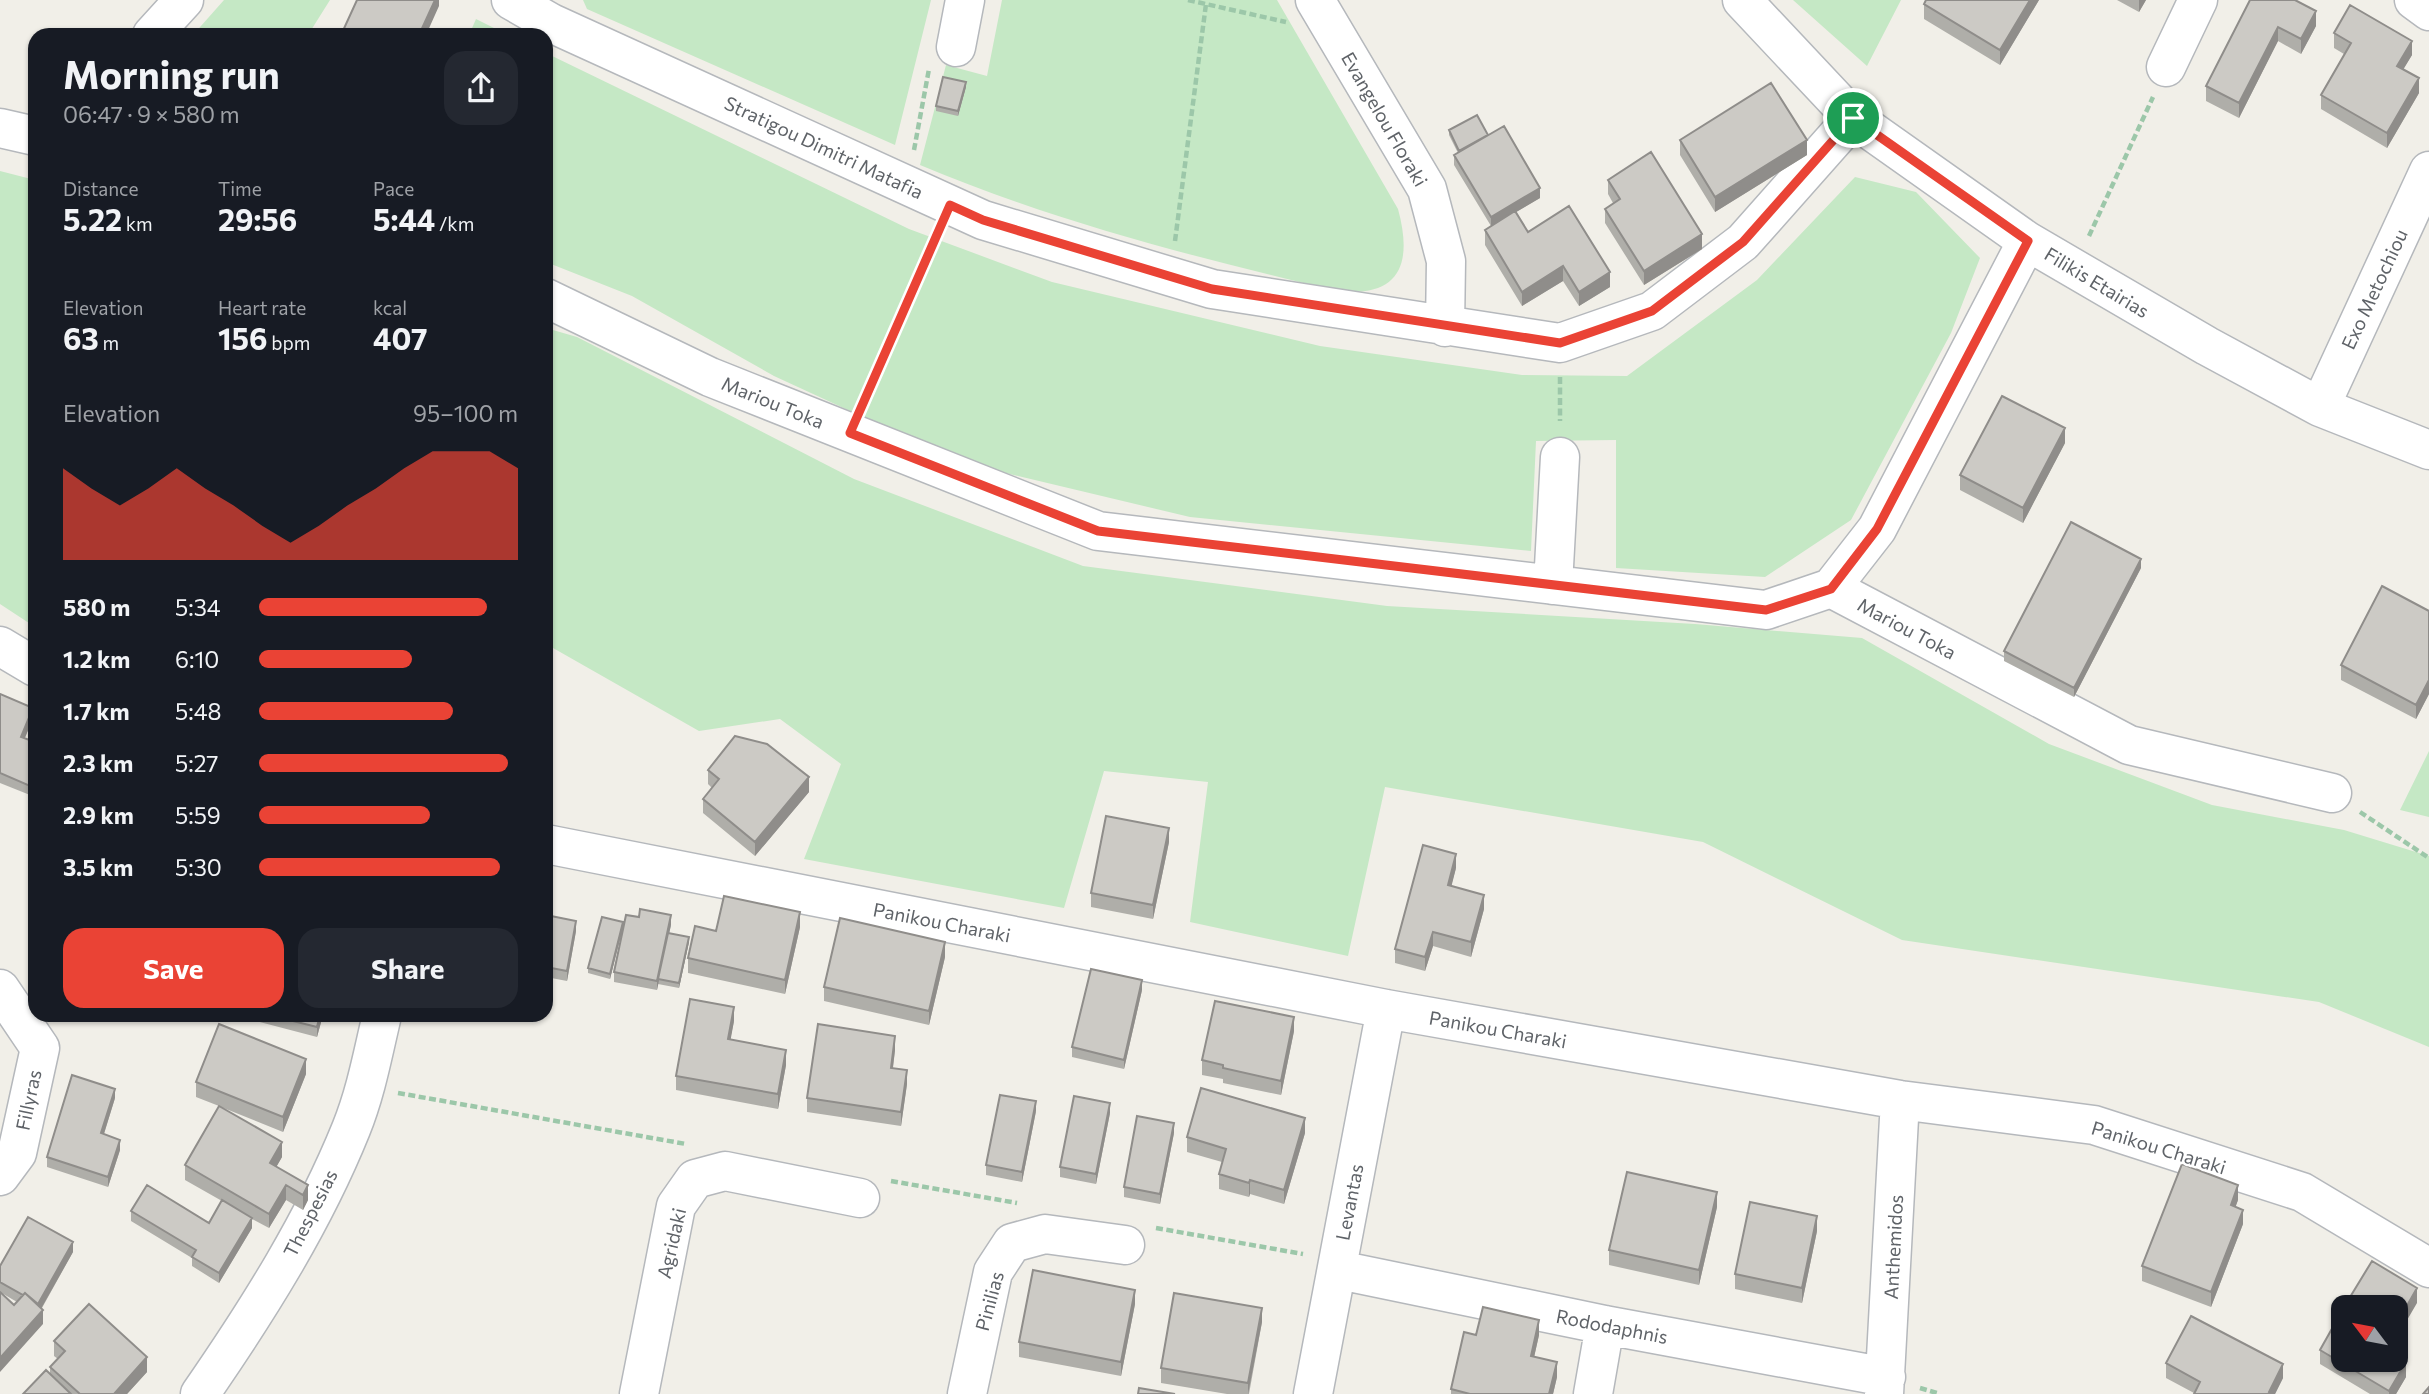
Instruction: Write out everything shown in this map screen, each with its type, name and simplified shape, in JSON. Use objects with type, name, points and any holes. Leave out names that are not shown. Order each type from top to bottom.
[{"type":"street","points":[[158,28],[184,0]]},
{"type":"street","name":"Stratigou Dimitri Matafia","points":[[511,0],[551,23],[983,220],[1212,289],[1560,343],[1652,311],[1743,242],[1853,118]]},
{"type":"street","points":[[956,47],[965,0]]},
{"type":"street","name":"Evangelou Floraki","points":[[1315,0],[1427,189],[1446,261],[1445,327]]},
{"type":"street","name":"Filikis Etairias","points":[[1742,0],[1853,118],[2028,241],[2207,346],[2320,407],[2429,450]]},
{"type":"street","points":[[2166,67],[2198,0]]},
{"type":"street","points":[[2414,0],[2429,11]]},
{"type":"street","points":[[0,128],[28,134]]},
{"type":"street","name":"Exo Metochiou","points":[[2320,407],[2429,171]]},
{"type":"street","points":[[1831,589],[1877,529],[2028,241]]},
{"type":"street","name":"Mariou Toka","points":[[553,302],[709,377],[1098,531],[1766,610],[1831,589],[2129,745],[2332,793]]},
{"type":"street","points":[[1553,585],[1560,457]]},
{"type":"street","points":[[0,646],[28,663]]},
{"type":"street","name":"Panikou Charaki","points":[[553,845],[1386,1009],[1900,1100],[2094,1125],[2302,1192],[2429,1268]]},
{"type":"street","name":"Fillyras","points":[[0,989],[40,1048],[17,1153],[0,1176]]},
{"type":"street","name":"Levantas","points":[[1313,1394],[1339,1270],[1338,1260],[1386,1009]]},
{"type":"street","name":"Thespesias","points":[[200,1394],[303,1233],[351,1129],[365,1088],[380,1022]]},
{"type":"street","name":"Anthemidos","points":[[1885,1385],[1900,1100]]},
{"type":"street","name":"Agridaki","points":[[639,1394],[676,1206],[695,1179],[725,1171],[860,1198]]},
{"type":"street","name":"Pinilias","points":[[967,1394],[993,1272],[1012,1243],[1045,1234],[1125,1245]]},
{"type":"street","name":"Rododaphnis","points":[[1339,1270],[1885,1385]]},
{"type":"street","points":[[1593,1394],[1605,1325]]},
{"type":"path","points":[[1188,0],[1335,33]]},
{"type":"path","points":[[1170,276],[1206,4]]},
{"type":"path","points":[[908,186],[932,54],[956,47]]},
{"type":"path","points":[[2100,211],[2134,137]]},
{"type":"path","points":[[850,433],[950,205]]},
{"type":"path","points":[[1560,343],[1560,457]]},
{"type":"path","points":[[2332,793],[2429,858]]},
{"type":"green space","points":[[224,0],[330,0],[312,28],[199,28]]},
{"type":"green space","points":[[583,0],[931,0],[895,145],[587,9]]},
{"type":"green space","points":[[1002,0],[1277,0],[1398,209],[1404,246],[1397,273],[1388,283],[1375,289],[1358,292],[1337,291],[1126,237],[1022,204],[920,165],[946,65],[987,76]]},
{"type":"green space","points":[[1793,0],[1901,0],[1867,66]]},
{"type":"green space","points":[[476,19],[494,28],[472,28]]},
{"type":"green space","points":[[553,56],[909,229],[1052,282],[1320,346],[1522,375],[1627,376],[1757,280],[1855,177],[1916,192],[1980,258],[1951,333],[1851,520],[1765,577],[1616,568],[1616,440],[1536,441],[1531,551],[1190,517],[963,463],[774,376],[632,296],[553,265]]},
{"type":"green space","points":[[0,171],[28,178],[28,622],[0,604]]},
{"type":"green space","points":[[553,330],[577,337],[854,479],[1083,566],[1387,606],[1695,624],[1862,638],[2049,744],[2212,805],[2344,830],[2429,856],[2429,1047],[2319,1002],[1902,940],[1703,842],[1385,787],[1348,956],[1190,922],[1208,782],[1104,771],[1064,908],[804,859],[841,764],[780,719],[699,731],[553,648]]},
{"type":"green space","points":[[2429,751],[2429,817],[2400,810]]},
{"type":"building","points":[[357,0],[435,0],[422,28],[344,28]]},
{"type":"building","points":[[1926,0],[2030,0],[2000,50],[1924,4]]},
{"type":"building","points":[[2250,0],[2295,0],[2316,11],[2301,39],[2278,27],[2239,103],[2206,86]]},
{"type":"building","points":[[2350,5],[2412,41],[2397,66],[2419,78],[2387,133],[2321,95],[2351,43],[2334,33]]},
{"type":"building","points":[[943,77],[966,82],[958,111],[936,106]]},
{"type":"building","points":[[1771,83],[1807,140],[1715,197],[1680,140]]},
{"type":"building","points":[[1477,115],[1488,135],[1459,151],[1449,130]]},
{"type":"building","points":[[1504,126],[1540,188],[1491,217],[1454,155]]},
{"type":"building","points":[[1651,152],[1702,234],[1644,271],[1605,209],[1620,199],[1608,180]]},
{"type":"building","points":[[1569,206],[1610,272],[1579,292],[1563,266],[1522,292],[1485,230],[1515,211],[1528,232]]},
{"type":"building","points":[[2002,396],[2065,428],[2023,508],[1960,475]]},
{"type":"building","points":[[2071,522],[2141,559],[2074,688],[2004,651]]},
{"type":"building","points":[[2382,586],[2429,611],[2429,680],[2416,705],[2341,665]]},
{"type":"building","points":[[0,694],[28,706],[28,720],[21,737],[28,740],[28,785],[0,773]]},
{"type":"building","points":[[735,736],[767,744],[809,777],[755,842],[703,799],[719,779],[708,770]]},
{"type":"building","points":[[1106,816],[1169,828],[1153,905],[1091,893]]},
{"type":"building","points":[[1423,845],[1456,854],[1448,885],[1484,895],[1471,942],[1433,932],[1425,957],[1395,949]]},
{"type":"building","points":[[724,896],[800,912],[785,980],[688,958],[695,926],[716,931]]},
{"type":"building","points":[[640,909],[671,915],[657,981],[614,972],[626,915],[639,917]]},
{"type":"building","points":[[553,916],[576,921],[567,971],[553,968]]},
{"type":"building","points":[[602,917],[623,922],[610,974],[588,968]]},
{"type":"building","points":[[840,918],[945,942],[929,1011],[824,987]]},
{"type":"building","points":[[668,933],[689,937],[679,983],[658,979]]},
{"type":"building","points":[[1091,969],[1142,980],[1124,1060],[1072,1047]]},
{"type":"building","points":[[690,999],[734,1007],[728,1039],[786,1050],[778,1094],[676,1076]]},
{"type":"building","points":[[1215,1001],[1294,1017],[1281,1081],[1223,1068],[1223,1065],[1202,1060]]},
{"type":"building","points":[[297,1022],[318,1022],[317,1027]]},
{"type":"building","points":[[219,1024],[306,1059],[283,1117],[196,1082]]},
{"type":"building","points":[[818,1024],[895,1036],[891,1068],[907,1070],[901,1112],[807,1098]]},
{"type":"building","points":[[72,1075],[115,1089],[101,1133],[120,1140],[108,1177],[47,1157]]},
{"type":"building","points":[[1201,1088],[1305,1118],[1284,1190],[1219,1174],[1226,1149],[1187,1137]]},
{"type":"building","points":[[1000,1095],[1036,1101],[1022,1172],[986,1165]]},
{"type":"building","points":[[1074,1096],[1110,1103],[1096,1174],[1060,1167]]},
{"type":"building","points":[[219,1106],[282,1142],[270,1163],[308,1185],[303,1195],[286,1185],[269,1214],[185,1165]]},
{"type":"building","points":[[1137,1116],[1174,1123],[1160,1194],[1124,1187]]},
{"type":"building","points":[[2182,1164],[2238,1185],[2231,1205],[2243,1210],[2211,1292],[2142,1266]]},
{"type":"building","points":[[1627,1172],[1717,1192],[1699,1270],[1609,1250]]},
{"type":"building","points":[[147,1185],[209,1223],[222,1200],[252,1218],[219,1273],[192,1257],[196,1250],[131,1211]]},
{"type":"building","points":[[1750,1202],[1817,1216],[1802,1288],[1735,1274]]},
{"type":"building","points":[[28,1217],[73,1242],[38,1304],[25,1293],[23,1295],[0,1282],[0,1266]]},
{"type":"building","points":[[2372,1261],[2417,1288],[2408,1304],[2408,1295],[2351,1295]]},
{"type":"building","points":[[1033,1270],[1135,1290],[1121,1362],[1019,1342]]},
{"type":"building","points":[[0,1292],[14,1305],[25,1293],[43,1310],[0,1358]]},
{"type":"building","points":[[1174,1293],[1262,1308],[1248,1383],[1161,1368]]},
{"type":"building","points":[[89,1304],[147,1357],[114,1394],[80,1394],[50,1367],[65,1351],[54,1341]]},
{"type":"building","points":[[1483,1307],[1539,1320],[1531,1356],[1557,1362],[1549,1394],[1470,1394],[1451,1389],[1464,1332],[1476,1335]]},
{"type":"building","points":[[2191,1316],[2283,1364],[2269,1392],[2273,1394],[2194,1394],[2200,1382],[2166,1363]]},
{"type":"building","points":[[2331,1330],[2331,1357],[2320,1350]]},
{"type":"building","points":[[46,1370],[71,1394],[23,1394]]},
{"type":"building","points":[[2357,1372],[2400,1372],[2389,1391]]},
{"type":"building","points":[[1139,1388],[1175,1394],[1138,1394]]},
{"type":"route","points":[[1853,118],[2028,241],[1877,529],[1831,589],[1766,610],[1098,531],[850,433],[950,205],[983,220],[1212,289],[1560,343],[1652,311],[1743,242],[1853,118]]}]
